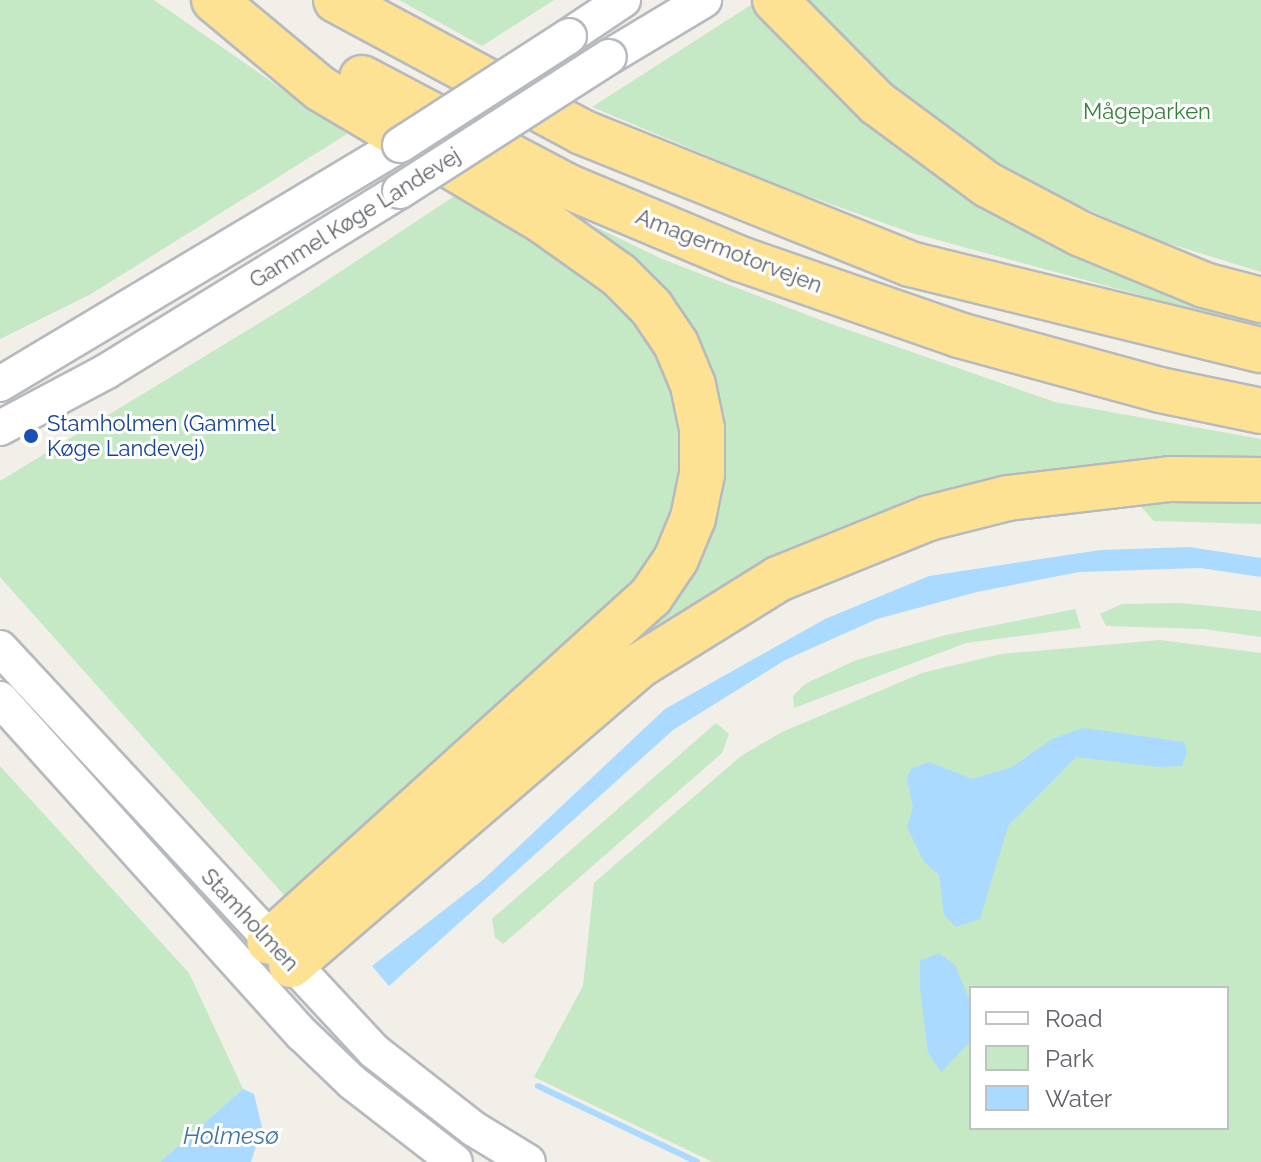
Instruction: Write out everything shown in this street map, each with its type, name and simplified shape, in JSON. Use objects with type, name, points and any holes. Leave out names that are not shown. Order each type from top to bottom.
[{"type":"highway","points":[[214,0],[321,89],[543,221],[619,275],[651,307],[676,344],[693,385],[702,429],[702,474],[693,518],[676,559],[651,596],[271,962]]},
{"type":"highway","name":"Amagermotorvejen","points":[[233,0],[410,106],[569,187],[740,259],[959,335],[1160,390],[1261,411]]},
{"type":"highway","points":[[336,0],[582,132],[910,264],[1261,350]]},
{"type":"highway","points":[[775,0],[877,103],[988,185],[1094,239],[1204,285],[1261,300]]},
{"type":"highway","points":[[271,962],[640,665],[778,579],[929,518],[1008,498],[1170,479],[1261,480]]},
{"type":"main road","name":"Gammel Køge Landevej","points":[[0,384],[350,179],[623,0]]},
{"type":"main road","name":"Gammel Køge Landevej","points":[[0,428],[107,371],[387,200],[609,57],[704,0]]},
{"type":"main road","name":"Stamholmen","points":[[0,648],[271,962],[352,1082],[455,1162]]},
{"type":"main road","name":"Stamholmen","points":[[0,699],[271,962],[425,1094],[528,1162]]},
{"type":"green space","points":[[0,0],[154,0],[347,134],[91,294],[0,339]]},
{"type":"green space","points":[[399,0],[554,0],[482,46]]},
{"type":"green space","name":"Mågeparken","points":[[809,0],[1261,0],[1261,272],[1151,238],[1015,176],[891,85]]},
{"type":"green space","points":[[757,1],[886,126],[1261,310],[1261,328],[912,233],[780,186],[592,107]]},
{"type":"green space","points":[[462,191],[608,287],[646,327],[673,377],[691,477],[637,595],[292,904],[0,577],[0,481],[302,297]]},
{"type":"green space","points":[[579,219],[662,259],[823,321],[1055,402],[1261,439],[1261,468],[1029,480],[573,705],[652,616],[714,433],[572,226]]},
{"type":"green space","points":[[1261,497],[1261,524],[1154,521],[1136,501]]},
{"type":"green space","points":[[1181,603],[1261,611],[1261,637],[1203,629],[1106,626],[1100,614],[1122,604]]},
{"type":"green space","points":[[1075,609],[1081,628],[966,643],[794,708],[793,696],[805,684],[856,660],[946,635]]},
{"type":"green space","points":[[1160,640],[1261,653],[1261,1162],[713,1162],[534,1077],[583,986],[594,883],[741,756],[782,732],[922,673],[1001,654]]},
{"type":"green space","points":[[716,723],[729,734],[722,753],[503,944],[495,937],[492,919]]},
{"type":"green space","points":[[0,766],[189,973],[243,1089],[160,1162],[0,1162]]},
{"type":"water","points":[[1189,547],[1261,558],[1261,577],[1200,568],[1079,572],[977,592],[877,619],[785,660],[673,730],[389,986],[372,966],[484,879],[665,709],[825,619],[929,576],[1101,550]]},
{"type":"water","points":[[1083,728],[1184,742],[1187,752],[1182,766],[1159,767],[1076,757],[1008,826],[980,919],[956,927],[944,915],[939,875],[924,862],[907,827],[913,808],[907,778],[911,769],[929,762],[972,779],[1012,767],[1052,739]]},
{"type":"water","points":[[939,953],[955,965],[969,998],[969,1043],[941,1072],[928,1053],[920,961]]},
{"type":"water","name":"Holmesø","points":[[243,1089],[254,1094],[262,1127],[251,1162],[160,1162]]},
{"type":"waterway","points":[[538,1086],[697,1162]]},
{"type":"place","name":"Stamholmen (Gammel Køge Landevej)","points":[[31,436]]}]
